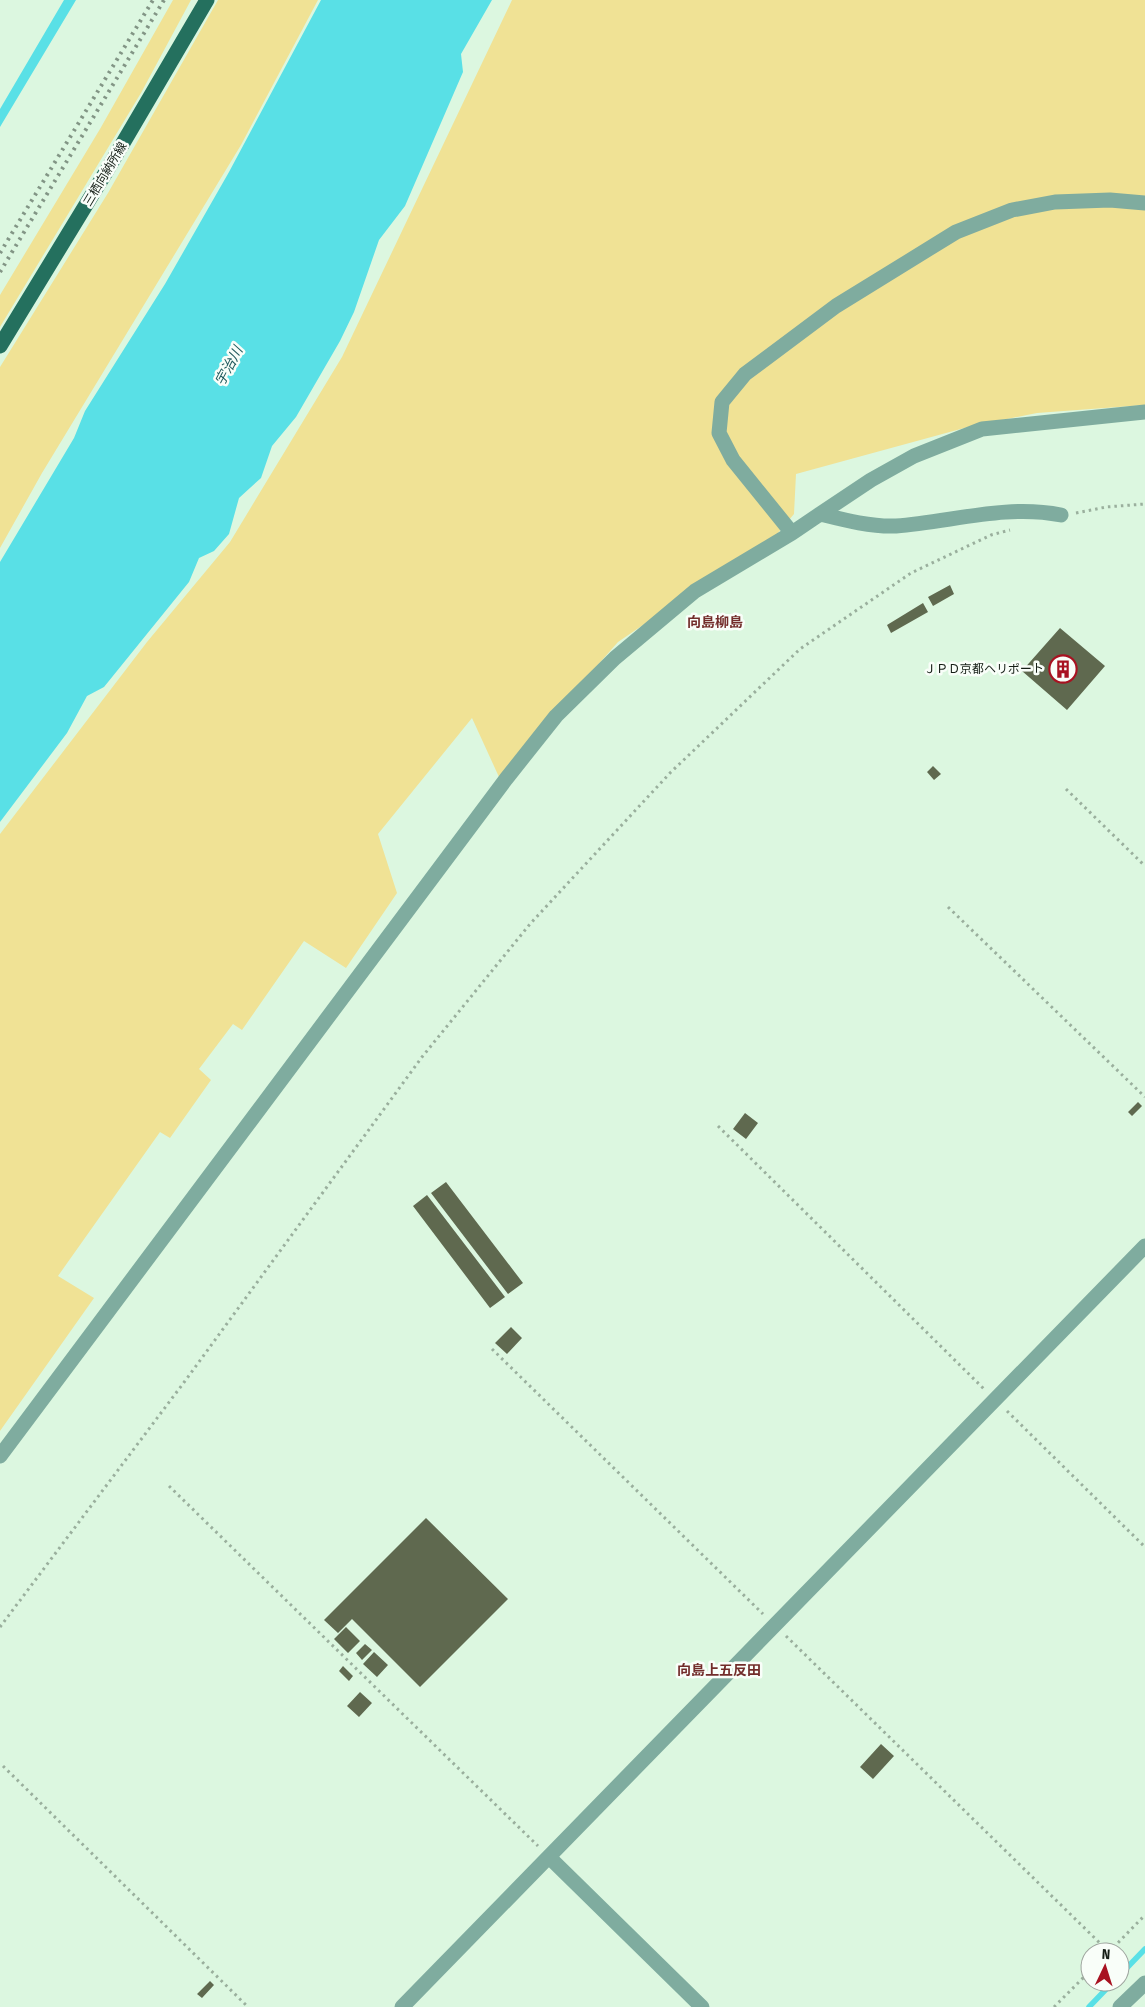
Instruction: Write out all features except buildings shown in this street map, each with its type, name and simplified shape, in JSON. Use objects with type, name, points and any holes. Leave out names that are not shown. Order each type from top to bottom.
[{"type":"main road","name":"三栖向納所線","points":[[0,346],[106,172],[207,0]]},
{"type":"street","points":[[792,533],[733,460],[719,433],[722,402],[744,374],[836,306],[956,232],[1012,210],[1055,202],[1110,200],[1145,203]]},
{"type":"street","points":[[0,1456],[506,779],[556,716],[615,658],[695,591],[792,533],[871,480],[914,456],[982,429],[1145,412]]},
{"type":"street","points":[[820,514],[850,521],[894,526],[1012,512],[1042,512],[1061,515]]},
{"type":"street","points":[[402,2007],[1145,1246]]},
{"type":"street","points":[[549,1857],[702,2007]]},
{"type":"street","points":[[1120,2007],[1145,1983]]},
{"type":"path","points":[[1061,515],[1106,507],[1145,504]]},
{"type":"path","points":[[0,1627],[185,1380],[422,1057],[530,924],[670,772],[800,649],[910,573],[991,535],[1017,528]]},
{"type":"path","points":[[1066,789],[1145,866]]},
{"type":"path","points":[[948,907],[1145,1097]]},
{"type":"path","points":[[718,1126],[1145,1547]]},
{"type":"path","points":[[492,1349],[1099,1942]]},
{"type":"path","points":[[169,1486],[549,1857]]},
{"type":"path","points":[[3,1766],[248,2007]]},
{"type":"path","points":[[1119,1942],[1145,1915]]},
{"type":"path","points":[[1054,2007],[1080,1981]]},
{"type":"shaded area","points":[[173,0],[191,0],[141,93],[0,327],[0,295],[100,129]]},
{"type":"shaded area","points":[[218,0],[318,0],[241,145],[42,473],[0,548],[0,367],[108,193]]},
{"type":"shaded area","points":[[512,0],[1145,0],[1145,405],[1037,413],[968,427],[796,474],[794,514],[777,534],[618,642],[499,777],[472,718],[378,834],[397,893],[346,968],[304,941],[242,1030],[233,1024],[199,1069],[211,1080],[170,1138],[160,1132],[58,1276],[94,1298],[0,1431],[0,834],[147,642],[230,542],[342,357]]},
{"type":"water","points":[[64,0],[76,0],[0,127],[0,109]]},
{"type":"water","name":"宇治川","points":[[321,0],[492,0],[461,54],[463,72],[405,206],[379,240],[354,312],[340,341],[296,417],[272,446],[261,478],[239,498],[229,534],[214,551],[199,558],[189,582],[104,687],[87,696],[67,733],[0,822],[0,562],[74,438],[85,411],[165,284],[229,172]]},
{"type":"waterway","points":[[1130,1965],[1145,1949]]},
{"type":"waterway","points":[[1089,2007],[1103,1992]]},
{"type":"railway","points":[[0,253],[153,0]]},
{"type":"railway","points":[[0,272],[164,0]]},
{"type":"place","name":"ＪＰＤ京都ヘリポート","points":[[1063,669]]},
{"type":"district","name":"向島柳島","points":[[715,622]]},
{"type":"district","name":"向島上五反田","points":[[719,1670]]}]
